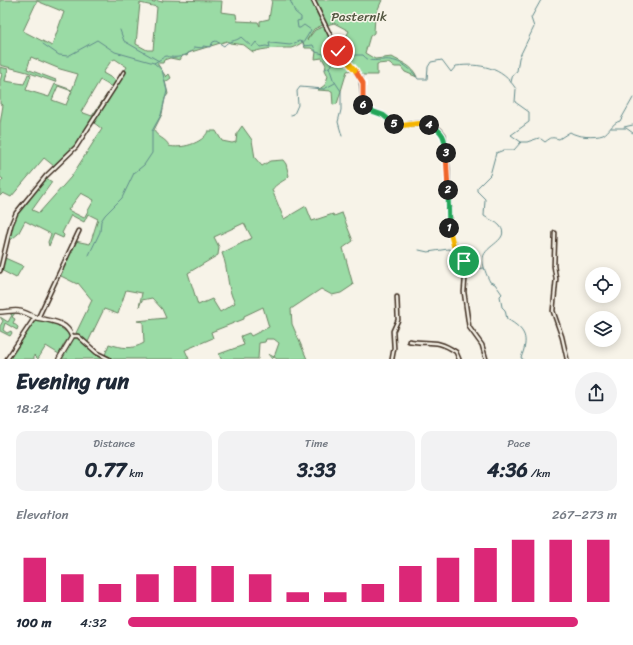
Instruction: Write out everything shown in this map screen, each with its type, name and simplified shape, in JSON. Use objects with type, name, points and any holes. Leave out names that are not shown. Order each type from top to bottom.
[{"type":"street","points":[[313,0],[338,51],[361,78],[363,106],[366,109],[383,115],[399,127],[417,122],[424,123],[436,128],[444,135],[448,169],[449,230],[454,247],[466,266],[464,292],[469,327],[482,344],[486,359]]},
{"type":"street","points":[[0,271],[14,216],[40,182],[76,146],[124,72]]},
{"type":"street","points":[[7,359],[37,318],[79,231]]},
{"type":"street","points":[[555,233],[554,266],[556,279],[553,311],[562,337],[567,359]]},
{"type":"street","points":[[392,359],[394,348],[393,331],[398,320],[397,297]]},
{"type":"street","points":[[0,312],[18,311],[37,318],[55,321],[72,336],[78,336],[97,353],[109,359]]},
{"type":"street","points":[[59,359],[72,336]]},
{"type":"street","points":[[409,341],[420,343],[435,342],[456,352],[459,359]]},
{"type":"green space","points":[[0,0],[142,0],[155,2],[155,0],[162,2],[163,0],[222,1],[221,12],[236,14],[237,21],[258,22],[260,26],[260,21],[269,19],[272,0],[312,0],[325,24],[314,29],[307,40],[315,30],[325,26],[338,53],[336,55],[338,59],[342,58],[361,79],[359,81],[352,70],[347,71],[337,104],[333,105],[332,91],[318,90],[325,85],[328,76],[325,70],[326,65],[322,58],[315,59],[316,52],[311,48],[305,48],[303,42],[291,48],[267,49],[253,52],[244,45],[230,43],[227,41],[188,53],[187,56],[183,55],[180,60],[170,58],[164,60],[163,63],[157,63],[166,77],[169,74],[171,78],[165,81],[168,94],[165,98],[162,114],[154,130],[157,135],[168,143],[169,146],[179,147],[196,142],[205,136],[208,131],[216,131],[222,141],[232,143],[236,142],[237,133],[242,126],[252,140],[255,158],[262,166],[270,161],[283,160],[286,164],[289,176],[272,190],[284,219],[306,206],[312,221],[333,214],[334,216],[342,213],[353,241],[343,248],[353,285],[341,293],[332,295],[321,289],[291,309],[292,324],[307,359],[277,359],[274,357],[279,343],[274,339],[266,339],[265,342],[259,343],[258,359],[221,359],[219,354],[244,345],[241,336],[249,333],[251,336],[269,327],[263,307],[244,316],[244,319],[211,332],[213,338],[185,350],[189,359],[110,359],[105,355],[109,344],[127,348],[135,347],[144,343],[143,322],[137,321],[166,318],[162,309],[152,298],[142,300],[139,307],[142,293],[126,290],[118,314],[104,309],[88,342],[76,333],[92,300],[78,283],[77,284],[59,275],[75,241],[90,244],[98,219],[88,214],[84,222],[71,215],[62,233],[64,235],[63,238],[54,234],[49,246],[48,242],[51,234],[25,221],[18,234],[8,242],[12,223],[17,214],[46,178],[52,182],[32,210],[39,213],[71,177],[102,129],[93,122],[127,67],[115,59],[111,61],[103,73],[117,81],[79,141],[54,166],[44,158],[11,197],[3,193],[0,196],[0,183],[3,179],[0,177],[0,124],[3,105],[0,104],[0,81],[2,74],[0,73],[0,67],[8,69],[5,81],[24,84],[28,74],[31,75],[26,90],[49,97],[55,84],[72,90],[78,74],[60,69],[31,57],[27,69],[56,80],[55,82],[27,72],[0,65]],"holes":[[[37,1],[64,12],[52,46],[23,31]],[[140,3],[157,7],[153,50],[147,50],[136,44]],[[100,80],[112,87],[92,116],[81,112]],[[58,86],[72,91],[66,105],[52,100]],[[81,193],[94,200],[84,218],[68,210]],[[244,223],[252,238],[222,253],[226,266],[230,291],[235,303],[220,312],[212,299],[198,305],[188,273],[218,255],[219,247],[214,237]]]},
{"type":"green space","name":"Pasternik","points":[[314,0],[382,0],[375,16],[374,33],[370,36],[365,53],[375,59],[392,57],[410,67],[417,77],[405,72],[401,67],[395,67],[388,63],[377,64],[377,75],[362,75],[341,53],[329,29],[338,46],[342,45],[349,31],[334,23],[327,25]]},
{"type":"green space","points":[[5,258],[23,266],[16,278],[1,270]]},
{"type":"green space","points":[[17,312],[22,314],[15,313],[12,317],[15,319],[13,323],[18,327],[17,330],[5,323],[3,330],[7,333],[11,331],[12,333],[10,336],[0,331],[0,326],[3,321],[0,317],[8,322],[12,315],[9,313],[0,314]]},
{"type":"green space","points":[[24,315],[33,318],[33,321]]},
{"type":"green space","points":[[37,320],[53,322],[69,334],[70,336],[59,354],[46,346],[38,359],[34,355],[34,359],[9,359],[31,324]]},
{"type":"green space","points":[[77,336],[95,352],[106,359],[60,359],[73,338]]},
{"type":"waterway","points":[[290,0],[295,12],[301,17],[301,20],[297,21],[298,28],[304,25],[311,30],[303,43]]},
{"type":"waterway","points":[[511,82],[513,74],[517,71],[519,58],[534,27],[531,18],[541,0]]},
{"type":"waterway","points":[[120,30],[124,41],[159,61]]},
{"type":"waterway","points":[[89,255],[100,232],[101,221],[122,198],[134,173],[144,165],[152,153],[152,131],[161,115],[167,91],[162,70],[154,63],[166,56],[184,56],[191,52],[194,47],[210,47],[213,42],[216,41],[224,46],[241,37],[252,47],[256,42],[260,47],[270,47],[269,43],[290,45],[299,41],[302,42]]},
{"type":"waterway","points":[[43,44],[59,55],[68,56],[97,40],[115,52],[154,63]]},
{"type":"waterway","points":[[303,44],[304,46],[313,45],[316,52],[327,55],[339,64],[344,61]]},
{"type":"waterway","points":[[347,59],[350,55],[363,55],[370,60],[388,60],[398,62],[412,71],[418,79],[427,79],[428,67],[431,62],[442,60],[451,72],[456,66],[482,66],[497,71],[516,89],[515,102],[529,112],[529,122],[511,135],[521,142],[514,150],[504,150],[496,153],[490,175],[477,188],[477,191],[485,199],[484,216],[498,224],[503,231],[500,239],[485,253],[483,264],[490,282],[495,284],[502,294],[500,296],[502,307],[505,310],[507,319],[518,327],[524,335],[525,345],[521,358],[523,359]]},
{"type":"waterway","points":[[333,58],[332,65],[329,67],[333,79],[341,91],[341,110],[338,122],[342,136]]},
{"type":"waterway","points":[[325,69],[329,67]]},
{"type":"waterway","points":[[291,115],[294,114],[298,105],[297,91],[300,87],[324,89],[335,83]]},
{"type":"waterway","points":[[541,139],[545,142],[552,138],[559,139],[570,132],[573,134],[586,136],[603,135],[615,123],[620,121],[633,98]]},
{"type":"waterway","points":[[624,127],[633,125]]},
{"type":"waterway","points":[[611,128],[626,128],[633,133]]},
{"type":"waterway","points":[[521,142],[527,142],[539,138]]},
{"type":"waterway","points":[[419,250],[428,252],[448,249],[455,251]]},
{"type":"waterway","points":[[466,259],[470,260],[476,269],[484,268]]},
{"type":"route","points":[[338,51],[360,75],[363,83],[363,106],[366,109],[383,115],[399,127],[417,122],[424,123],[441,131],[444,135],[448,169],[449,230],[454,247],[464,261]]}]
